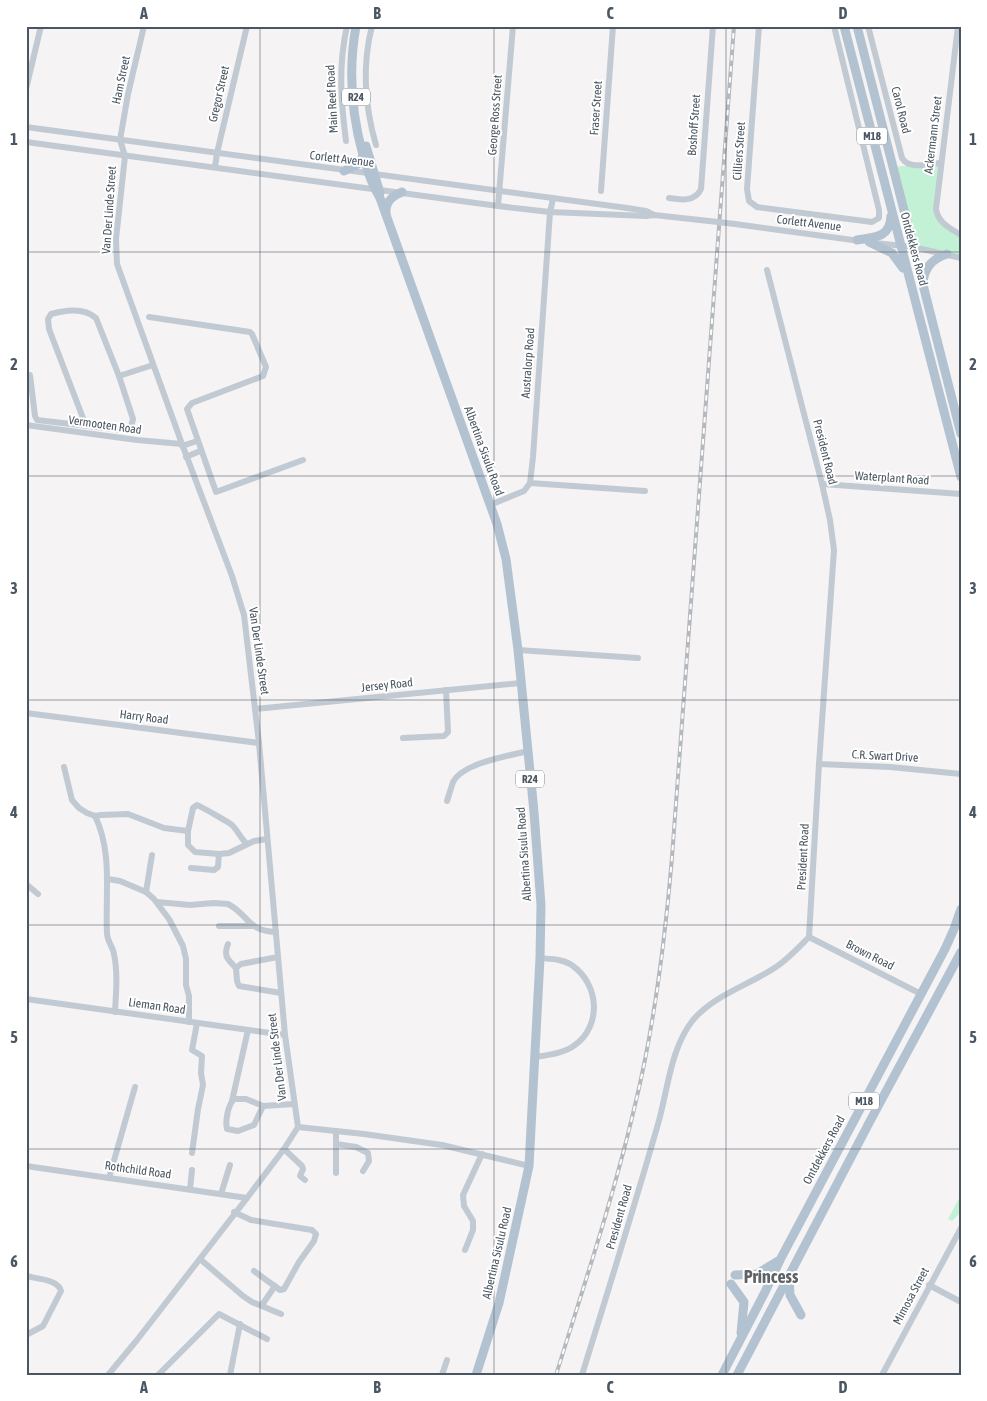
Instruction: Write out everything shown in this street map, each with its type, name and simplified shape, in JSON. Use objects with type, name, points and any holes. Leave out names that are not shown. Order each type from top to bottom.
[{"type":"main road","name":"Albertina Sisulu Road","points":[[356,26],[351,56],[350,86],[354,121],[363,155],[372,174]]},
{"type":"main road","name":"Albertina Sisulu Road","points":[[360,26],[355,66],[360,126],[372,174],[386,216],[490,505],[506,559],[518,650],[528,750],[541,905],[530,1166],[499,1303],[476,1375]]},
{"type":"main road","name":"Ontdekkers Road","points":[[844,26],[961,477]]},
{"type":"main road","name":"Ontdekkers Road","points":[[856,26],[961,434]]},
{"type":"main road","points":[[344,170],[360,163],[363,155]]},
{"type":"main road","points":[[386,216],[389,200],[402,192]]},
{"type":"main road","points":[[857,240],[879,235],[887,231],[890,224],[891,211]]},
{"type":"main road","points":[[869,242],[892,253],[910,282]]},
{"type":"main road","points":[[923,284],[929,264],[936,258],[947,254]]},
{"type":"main road","name":"Ontdekkers Road","points":[[722,1375],[780,1260],[921,994],[954,929],[961,909]]},
{"type":"main road","name":"M18","points":[[737,1375],[961,952]]},
{"type":"main road","points":[[741,1338],[744,1302],[733,1279],[757,1274],[780,1260]]},
{"type":"main road","points":[[789,1275],[790,1295],[801,1315]]},
{"type":"street","points":[[26,89],[41,26]]},
{"type":"street","name":"Ham Street","points":[[120,140],[128,94],[144,26]]},
{"type":"street","name":"Gregor Street","points":[[215,167],[247,26]]},
{"type":"street","name":"Main Reef Road","points":[[346,141],[340,66],[347,26]]},
{"type":"street","points":[[372,26],[367,57],[366,81],[371,123],[376,145]]},
{"type":"street","name":"George Ross Street","points":[[498,206],[513,26]]},
{"type":"street","name":"Fraser Street","points":[[601,190],[613,26]]},
{"type":"street","name":"Boshoff Street","points":[[669,198],[693,198],[698,195],[700,189],[713,26]]},
{"type":"street","name":"Cilliers Street","points":[[759,26],[747,189],[749,201],[756,207],[872,222],[880,216]]},
{"type":"street","name":"Ontdekkers Road","points":[[834,26],[880,216]]},
{"type":"street","name":"Carol Road","points":[[868,26],[902,158],[906,164],[911,165],[941,163]]},
{"type":"street","name":"Ackermann Street","points":[[958,26],[936,212],[942,222],[961,234]]},
{"type":"street","name":"Corlett Avenue","points":[[26,127],[646,211],[654,215]]},
{"type":"street","name":"Van Der Linde Street","points":[[120,140],[125,156],[116,239],[117,264],[186,457],[240,600],[246,628],[259,742],[285,1035],[298,1126]]},
{"type":"street","name":"Corlett Avenue","points":[[26,142],[215,167],[378,192],[402,192],[550,212],[654,215],[735,224],[913,247],[961,258]]},
{"type":"street","name":"Australorp Road","points":[[530,483],[550,212],[553,199]]},
{"type":"street","name":"President Road","points":[[582,1375],[627,1231],[659,1121],[675,1057],[685,1032],[693,1020],[704,1010],[776,967],[809,937],[834,550],[822,484],[767,270]]},
{"type":"street","points":[[30,375],[36,419],[86,426],[122,430],[131,427],[133,419],[119,376],[96,318],[92,314],[78,310],[63,310],[51,314],[48,322],[86,426]]},
{"type":"street","points":[[149,317],[250,332],[266,367],[263,376],[192,403],[189,406],[187,413],[216,492],[303,460]]},
{"type":"street","points":[[119,376],[153,365]]},
{"type":"street","name":"Vermooten Road","points":[[26,425],[182,445]]},
{"type":"street","points":[[182,445],[197,441]]},
{"type":"street","points":[[186,457],[200,451]]},
{"type":"street","points":[[490,505],[520,494],[530,483],[645,491]]},
{"type":"street","name":"Waterplant Road","points":[[822,484],[961,494]]},
{"type":"street","points":[[518,650],[638,658]]},
{"type":"street","name":"Jersey Road","points":[[255,709],[521,683]]},
{"type":"street","points":[[403,738],[444,736],[448,732],[446,690]]},
{"type":"street","name":"Harry Road","points":[[26,713],[259,742]]},
{"type":"street","points":[[447,801],[454,781],[468,770],[481,763],[528,750]]},
{"type":"street","name":"C.R. Swart Drive","points":[[819,764],[961,772]]},
{"type":"street","points":[[64,767],[72,800],[79,808],[95,816],[102,836],[108,879],[107,935],[114,954],[116,973],[115,1012]]},
{"type":"street","points":[[247,844],[230,823],[200,806],[194,806],[191,811],[188,831],[188,845],[193,851],[219,854],[229,853],[247,844],[267,839]]},
{"type":"street","points":[[95,816],[101,814],[128,814],[164,828],[188,831]]},
{"type":"street","points":[[191,868],[211,871],[216,869],[219,854]]},
{"type":"street","points":[[146,892],[152,855]]},
{"type":"street","points":[[108,879],[120,880],[146,892],[169,918],[184,946],[189,1022]]},
{"type":"street","points":[[26,884],[38,894]]},
{"type":"street","points":[[156,902],[190,905],[228,904],[252,926],[266,932],[276,932]]},
{"type":"street","points":[[219,926],[252,926]]},
{"type":"street","name":"Brown Road","points":[[809,937],[921,994]]},
{"type":"street","points":[[228,944],[225,951],[226,956],[236,968],[237,982],[240,986],[281,993]]},
{"type":"street","points":[[236,968],[241,964],[278,957]]},
{"type":"street","points":[[535,1057],[574,1046],[586,1032],[594,1014],[594,1000],[591,988],[584,976],[572,965],[558,959],[540,958]]},
{"type":"street","name":"Lieman Road","points":[[26,999],[285,1035]]},
{"type":"street","points":[[192,1153],[203,1085],[201,1073],[202,1056],[192,1050],[196,1023]]},
{"type":"street","points":[[248,1030],[232,1100],[229,1105],[227,1129],[238,1131],[254,1125],[263,1106]]},
{"type":"street","points":[[109,1178],[135,1087]]},
{"type":"street","points":[[232,1100],[241,1098],[263,1106],[294,1104]]},
{"type":"street","points":[[108,1375],[200,1259],[234,1212],[247,1198],[284,1149],[298,1126],[442,1145],[530,1166]]},
{"type":"street","points":[[336,1130],[336,1173]]},
{"type":"street","points":[[336,1144],[356,1147],[368,1153],[368,1161],[364,1171]]},
{"type":"street","points":[[284,1149],[302,1166],[300,1176],[305,1180]]},
{"type":"street","points":[[465,1250],[473,1230],[473,1221],[464,1206],[463,1195],[482,1154]]},
{"type":"street","points":[[221,1194],[230,1165]]},
{"type":"street","name":"Rothchild Road","points":[[26,1166],[247,1198]]},
{"type":"street","points":[[190,1189],[192,1170]]},
{"type":"street","points":[[234,1212],[251,1220],[315,1232],[314,1241],[299,1262],[284,1289],[280,1290],[254,1271]]},
{"type":"street","name":"Mimosa Street","points":[[882,1375],[961,1228]]},
{"type":"street","points":[[200,1259],[243,1296],[252,1302],[281,1314]]},
{"type":"street","points":[[26,1276],[54,1283],[59,1286],[61,1291],[43,1326],[26,1335]]},
{"type":"street","points":[[929,1285],[961,1302]]},
{"type":"street","points":[[262,1305],[276,1286]]},
{"type":"street","points":[[158,1375],[216,1316],[221,1314],[267,1339]]},
{"type":"street","points":[[230,1375],[240,1324]]},
{"type":"street","points":[[442,1375],[447,1360]]},
{"type":"green space","points":[[941,163],[937,201],[939,219],[961,235],[961,258],[913,247],[892,167]]},
{"type":"green space","points":[[961,1195],[961,1212],[952,1221],[948,1219]]},
{"type":"railway","points":[[556,1375],[618,1173],[642,1074],[654,1012],[672,857],[734,26]]},
{"type":"district","name":"Princess","points":[[771,1277]]}]
